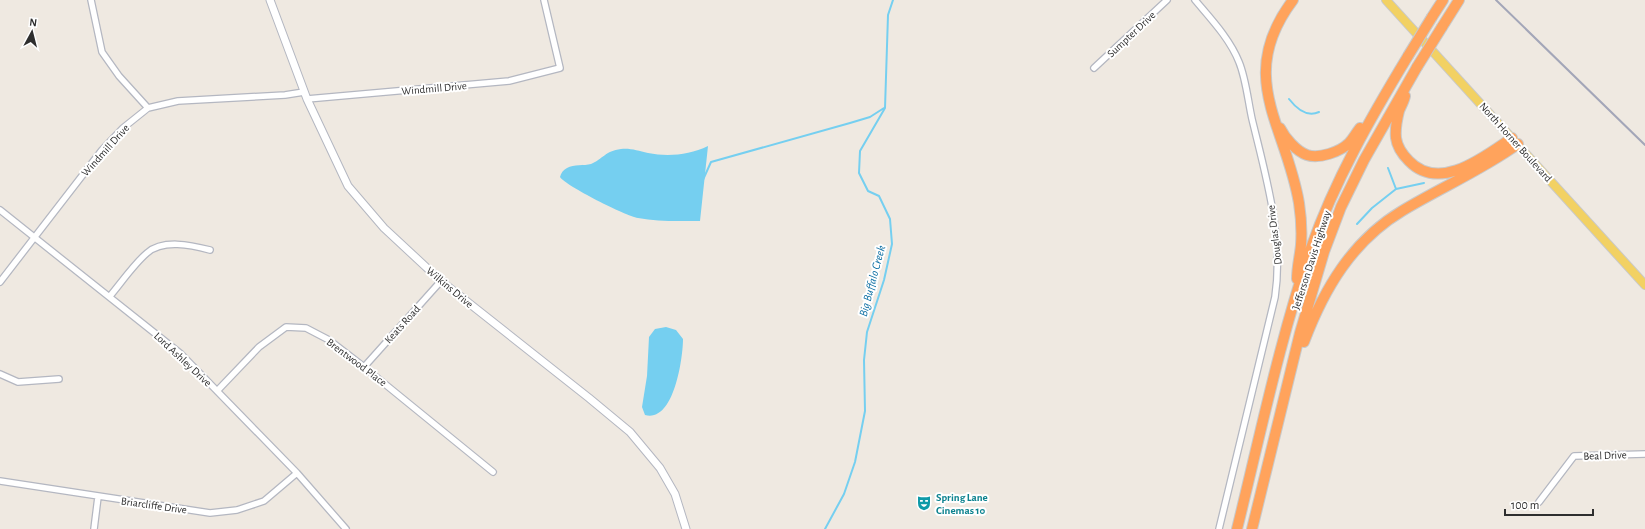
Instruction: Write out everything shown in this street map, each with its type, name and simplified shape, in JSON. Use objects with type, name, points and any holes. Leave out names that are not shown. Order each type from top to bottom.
[{"type":"highway","points":[[1293,0],[1275,28],[1266,60],[1266,88],[1275,125],[1294,178],[1299,202],[1301,231],[1297,293]]},
{"type":"highway","name":"Jefferson Davis Highway","points":[[1237,529],[1297,293],[1311,247],[1349,159],[1389,88],[1442,0]]},
{"type":"highway","name":"Jefferson Davis Highway","points":[[1253,529],[1294,357],[1314,281],[1338,215],[1368,153],[1417,67],[1459,0]]},
{"type":"highway","points":[[1272,113],[1283,133],[1294,146],[1307,155],[1319,156],[1338,150],[1348,144],[1360,128],[1371,107],[1389,88]]},
{"type":"highway","points":[[1405,88],[1404,99],[1397,124],[1396,139],[1403,155],[1412,165],[1425,172],[1455,172],[1515,141]]},
{"type":"highway","points":[[1294,357],[1303,344],[1326,290],[1342,266],[1362,242],[1378,228],[1402,211],[1500,157],[1515,141]]},
{"type":"main road","name":"North Horner Boulevard","points":[[1386,0],[1645,285]]},
{"type":"street","points":[[91,0],[102,52],[119,76],[148,108]]},
{"type":"street","name":"Wilkins Drive","points":[[270,0],[305,95],[348,186],[384,228],[441,281],[630,432],[663,472],[675,494],[686,529]]},
{"type":"street","name":"Windmill Drive","points":[[0,282],[102,150],[123,128],[148,108],[178,101],[305,95],[509,81],[560,68],[544,0]]},
{"type":"street","name":"Sumpter Drive","points":[[1094,68],[1167,0]]},
{"type":"street","name":"Douglas Drive","points":[[1196,0],[1217,26],[1239,63],[1267,186],[1278,249],[1278,269],[1275,297],[1219,529]]},
{"type":"street","name":"Lord Ashley Drive","points":[[0,210],[110,296],[180,354],[297,473],[346,529]]},
{"type":"street","points":[[110,296],[147,252],[166,245],[194,245],[210,250]]},
{"type":"street","name":"Keats Road","points":[[364,367],[441,281]]},
{"type":"street","name":"Brentwood Place","points":[[217,391],[259,347],[286,328],[306,328],[329,340],[493,472]]},
{"type":"street","points":[[0,374],[18,382],[59,380]]},
{"type":"street","name":"Beal Drive","points":[[1539,502],[1574,456],[1645,454]]},
{"type":"street","name":"Briarcliffe Drive","points":[[0,481],[210,513],[237,510],[264,501],[297,473]]},
{"type":"street","points":[[94,529],[98,497]]},
{"type":"water","points":[[708,146],[700,221],[653,220],[631,216],[610,207],[573,187],[560,177],[562,172],[567,168],[591,164],[611,151],[628,149],[671,155],[686,153]]},
{"type":"water","points":[[666,327],[676,330],[683,339],[679,374],[670,399],[663,409],[655,415],[645,415],[642,407],[647,376],[649,337],[655,329]]},
{"type":"waterway","name":"Big Buffalo Creek","points":[[825,529],[844,494],[855,462],[865,411],[864,360],[867,332],[884,280],[892,244],[890,219],[879,196],[868,191],[859,173],[860,151],[885,108],[888,15],[893,0]]},
{"type":"waterway","points":[[1289,99],[1298,109],[1306,113],[1314,114],[1319,112]]},
{"type":"waterway","points":[[702,182],[711,162],[870,117],[884,108]]},
{"type":"waterway","points":[[1388,168],[1396,189]]},
{"type":"waterway","points":[[1357,224],[1372,208],[1396,189],[1424,183]]},
{"type":"railway","points":[[1496,0],[1645,145]]},
{"type":"place","name":"Spring Lane Cinemas 10","points":[[924,503]]}]
